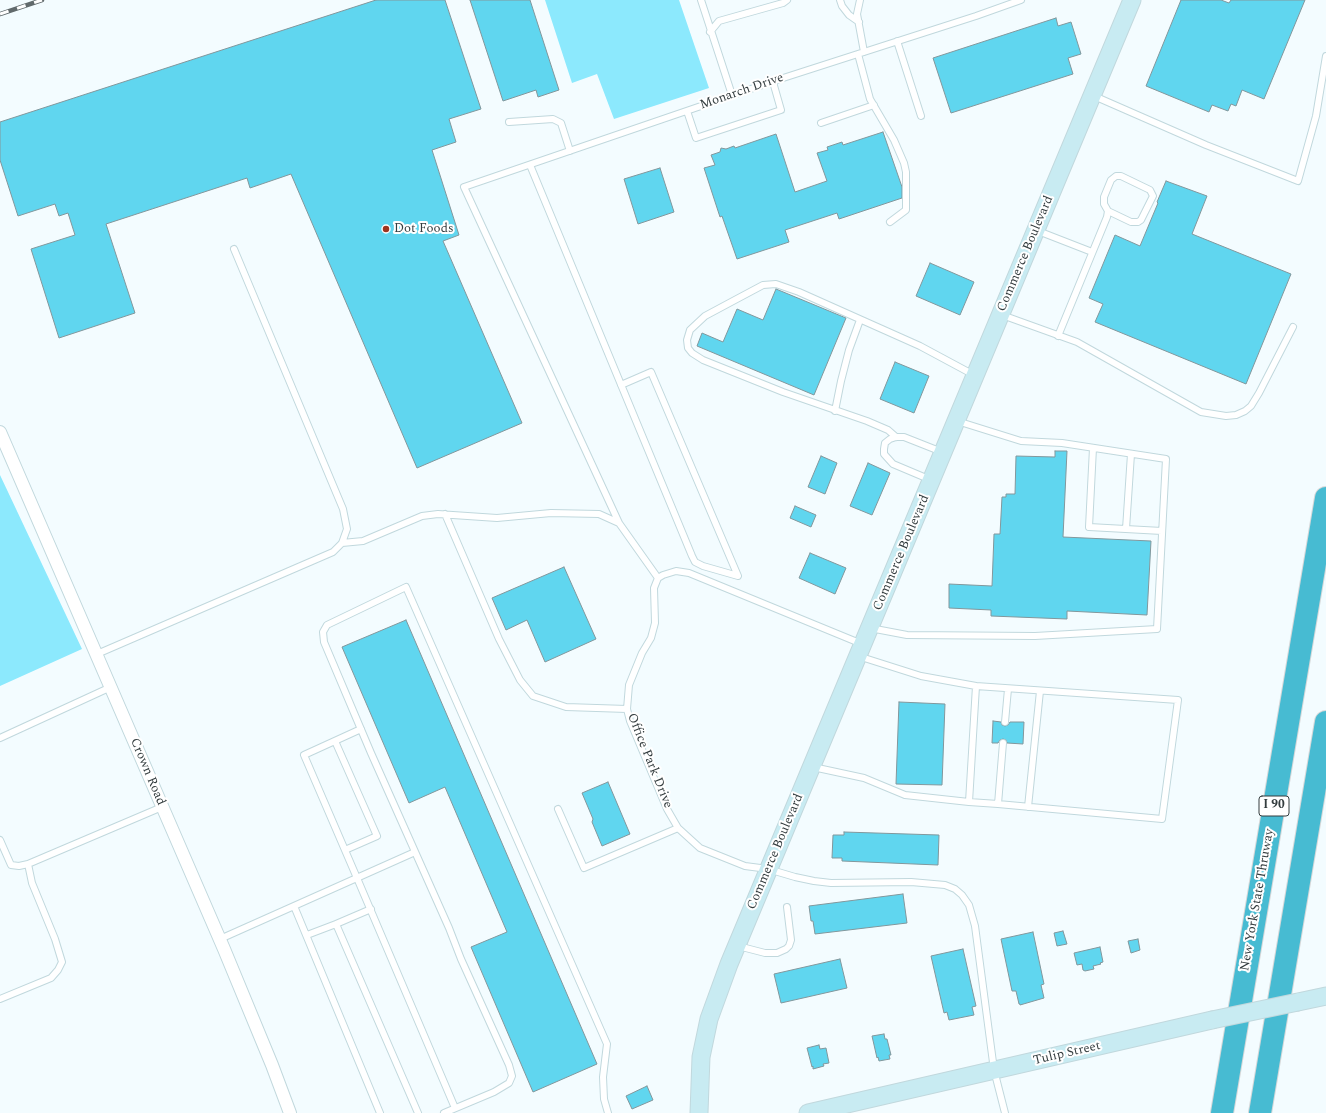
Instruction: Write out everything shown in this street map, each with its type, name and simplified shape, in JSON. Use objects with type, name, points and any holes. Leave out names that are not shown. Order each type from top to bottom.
[{"type":"highway","name":"New York State Thruway","points":[[1222,1113],[1326,498]]},
{"type":"highway","points":[[1260,1113],[1326,722]]},
{"type":"street","name":"Commerce Boulevard","points":[[700,1113],[701,1057],[709,1019],[737,946],[1132,0]]},
{"type":"street","name":"Crown Road","points":[[0,432],[220,939],[272,1065],[290,1113]]},
{"type":"street","name":"Tulip Street","points":[[808,1113],[1212,1020],[1326,996]]},
{"type":"lane","points":[[701,0],[710,32],[732,95]]},
{"type":"lane","points":[[710,32],[719,22],[783,3],[787,0]]},
{"type":"lane","points":[[840,0],[842,6],[849,15],[859,22]]},
{"type":"lane","points":[[860,0],[857,14],[861,53],[870,99],[894,140],[904,163],[906,172],[906,210],[890,222]]},
{"type":"lane","name":"Monarch Drive","points":[[619,524],[464,188],[732,95],[1021,0]]},
{"type":"lane","points":[[897,41],[921,116]]},
{"type":"lane","points":[[1092,96],[1206,145],[1298,181],[1316,116],[1326,56]]},
{"type":"lane","points":[[687,111],[696,138],[781,110],[773,82]]},
{"type":"lane","points":[[822,123],[874,105]]},
{"type":"lane","points":[[509,122],[553,119],[561,123],[570,151]]},
{"type":"lane","points":[[530,165],[621,385],[692,556],[695,562],[703,566],[738,576],[651,372],[621,385]]},
{"type":"lane","points":[[1058,336],[1107,217],[1108,211],[1104,204],[1104,197],[1111,180],[1116,176],[1121,176],[1150,190],[1153,196],[1141,220],[1138,222],[1131,222],[1108,211]]},
{"type":"lane","points":[[1036,230],[1092,252]]},
{"type":"lane","points":[[97,654],[333,552],[342,543],[347,529],[343,509],[234,249]]},
{"type":"lane","points":[[896,437],[888,430],[783,392],[702,360],[688,348],[687,340],[690,330],[705,316],[763,285],[776,284],[799,292],[920,346],[976,375]]},
{"type":"lane","points":[[1001,315],[1077,342],[1201,412],[1226,416],[1236,415],[1245,411],[1251,406],[1293,327]]},
{"type":"lane","points":[[836,410],[841,380],[847,357],[860,320]]},
{"type":"lane","points":[[870,628],[906,635],[1027,636],[1157,629],[1166,459],[1062,443],[1020,441],[957,421]]},
{"type":"lane","points":[[932,480],[893,464],[884,454],[885,443],[896,437],[904,437],[944,453]]},
{"type":"lane","points":[[1093,448],[1089,527],[1162,532]]},
{"type":"lane","points":[[1126,529],[1131,454]]},
{"type":"lane","points":[[342,543],[363,541],[422,516],[438,514],[497,518],[551,513],[599,514],[619,524],[658,578],[676,571],[689,573],[921,676],[976,686],[1008,689],[1178,700],[1162,818],[969,802],[905,795],[864,778],[812,767]]},
{"type":"lane","points":[[445,514],[499,639],[520,680],[533,696],[566,707],[628,709]]},
{"type":"lane","name":"Office Park Drive","points":[[658,578],[654,588],[655,623],[651,638],[642,653],[629,685],[628,709],[630,721],[667,809],[678,828],[700,848],[745,866],[768,869],[795,877],[831,883],[911,882],[945,885],[955,889],[962,895],[969,905],[975,926],[994,1070],[1005,1113]]},
{"type":"lane","points":[[444,1113],[494,1092],[509,1083],[512,1076],[449,928],[361,730],[324,642],[322,632],[327,625],[406,587],[607,1044],[602,1077],[604,1099],[608,1113]]},
{"type":"lane","points":[[969,802],[976,686]]},
{"type":"lane","points":[[0,738],[111,687]]},
{"type":"lane","points":[[1005,722],[1008,689]]},
{"type":"lane","points":[[1028,807],[1040,691]]},
{"type":"lane","points":[[361,730],[304,755],[455,1108]]},
{"type":"lane","points":[[335,741],[377,836],[345,850]]},
{"type":"lane","points":[[998,804],[1003,743]]},
{"type":"lane","points":[[0,840],[11,864],[19,866],[28,864],[162,807]]},
{"type":"lane","points":[[558,809],[584,868],[678,828]]},
{"type":"lane","points":[[220,939],[415,852]]},
{"type":"lane","points":[[0,999],[51,978],[58,970],[62,962],[55,939],[32,883],[28,864]]},
{"type":"lane","points":[[294,906],[380,1113]]},
{"type":"lane","points":[[737,946],[765,953],[777,953],[786,949],[789,946],[790,940],[787,907]]},
{"type":"lane","points":[[307,936],[371,909]]},
{"type":"lane","points":[[336,924],[418,1113]]},
{"type":"shaded area","points":[[545,0],[679,0],[709,88],[614,119],[597,74],[572,83]]},
{"type":"shaded area","points":[[0,475],[82,649],[0,686]]},
{"type":"building","name":"Dot Foods","points":[[376,0],[445,0],[481,109],[449,119],[456,142],[432,150],[459,235],[443,241],[522,423],[417,468],[291,174],[250,188],[247,178],[106,224],[135,313],[59,338],[31,249],[75,235],[68,213],[59,216],[55,204],[18,216],[0,160],[0,122]]},
{"type":"building","points":[[470,0],[530,0],[559,90],[538,97],[536,90],[503,101]]},
{"type":"building","points":[[1181,0],[1221,0],[1229,3],[1231,0],[1305,0],[1264,99],[1242,90],[1236,106],[1231,104],[1228,111],[1212,105],[1209,112],[1146,86]]},
{"type":"building","points":[[1056,18],[1058,26],[1071,22],[1081,54],[1068,58],[1073,74],[951,113],[933,58]]},
{"type":"building","points":[[883,132],[902,187],[902,198],[839,219],[837,213],[785,230],[789,242],[737,259],[722,216],[720,217],[704,168],[715,165],[711,155],[720,152],[721,148],[726,149],[734,146],[735,148],[776,134],[795,192],[827,181],[817,153],[828,150],[827,147],[842,142],[843,145]]},
{"type":"building","points":[[660,168],[674,212],[638,224],[624,179]]},
{"type":"building","points":[[1166,181],[1207,196],[1192,234],[1291,274],[1246,384],[1095,322],[1103,304],[1089,298],[1115,235],[1140,246]]},
{"type":"building","points":[[930,263],[974,282],[960,315],[916,296]]},
{"type":"building","points":[[776,289],[846,318],[814,395],[697,346],[702,333],[723,342],[737,309],[763,320]]},
{"type":"building","points":[[895,362],[929,376],[914,413],[880,399]]},
{"type":"building","points":[[1055,451],[1067,451],[1063,537],[1151,541],[1147,615],[1067,611],[1067,619],[991,616],[991,610],[949,608],[949,584],[992,586],[994,534],[1000,534],[1002,497],[1006,497],[1006,494],[1015,494],[1016,456],[1055,457]]},
{"type":"building","points":[[821,456],[837,463],[825,494],[808,487]]},
{"type":"building","points":[[868,463],[890,473],[872,515],[850,506]]},
{"type":"building","points":[[795,506],[816,515],[811,527],[790,518]]},
{"type":"building","points":[[810,553],[846,568],[835,594],[799,578]]},
{"type":"building","points":[[564,567],[596,639],[545,662],[527,620],[506,630],[492,598]]},
{"type":"building","points":[[406,620],[597,1064],[533,1092],[471,947],[507,932],[445,787],[409,803],[342,647]]},
{"type":"building","points":[[899,702],[945,704],[942,785],[896,784]]},
{"type":"building","points":[[993,721],[1001,722],[1002,725],[1005,726],[1010,722],[1024,722],[1023,744],[1007,743],[1006,740],[1003,739],[998,743],[992,743]]},
{"type":"building","points":[[608,782],[630,834],[602,846],[582,793]]},
{"type":"building","points":[[844,832],[939,835],[938,865],[842,861],[842,858],[832,858],[833,835],[844,835]]},
{"type":"building","points":[[903,894],[907,923],[815,934],[809,906]]},
{"type":"building","points":[[1063,931],[1067,944],[1057,946],[1054,933]]},
{"type":"building","points":[[1033,932],[1044,984],[1041,985],[1044,998],[1020,1005],[1016,991],[1012,991],[1001,939]]},
{"type":"building","points":[[1138,939],[1140,950],[1131,953],[1128,941]]},
{"type":"building","points":[[1100,947],[1103,962],[1100,963],[1101,964],[1093,966],[1094,969],[1085,971],[1083,970],[1082,964],[1077,965],[1074,953]]},
{"type":"building","points":[[963,949],[976,1006],[972,1007],[974,1015],[949,1020],[947,1012],[944,1013],[931,956]]},
{"type":"building","points":[[840,959],[847,988],[781,1003],[774,974]]},
{"type":"building","points":[[884,1034],[885,1039],[887,1039],[891,1055],[889,1055],[890,1059],[879,1061],[872,1036]]},
{"type":"building","points":[[819,1045],[820,1049],[826,1048],[829,1063],[813,1069],[807,1048]]},
{"type":"building","points":[[647,1086],[653,1100],[632,1109],[626,1096]]},
{"type":"railway","points":[[0,14],[42,0]]},
{"type":"place","name":"Dot Foods","points":[[386,229]]}]
